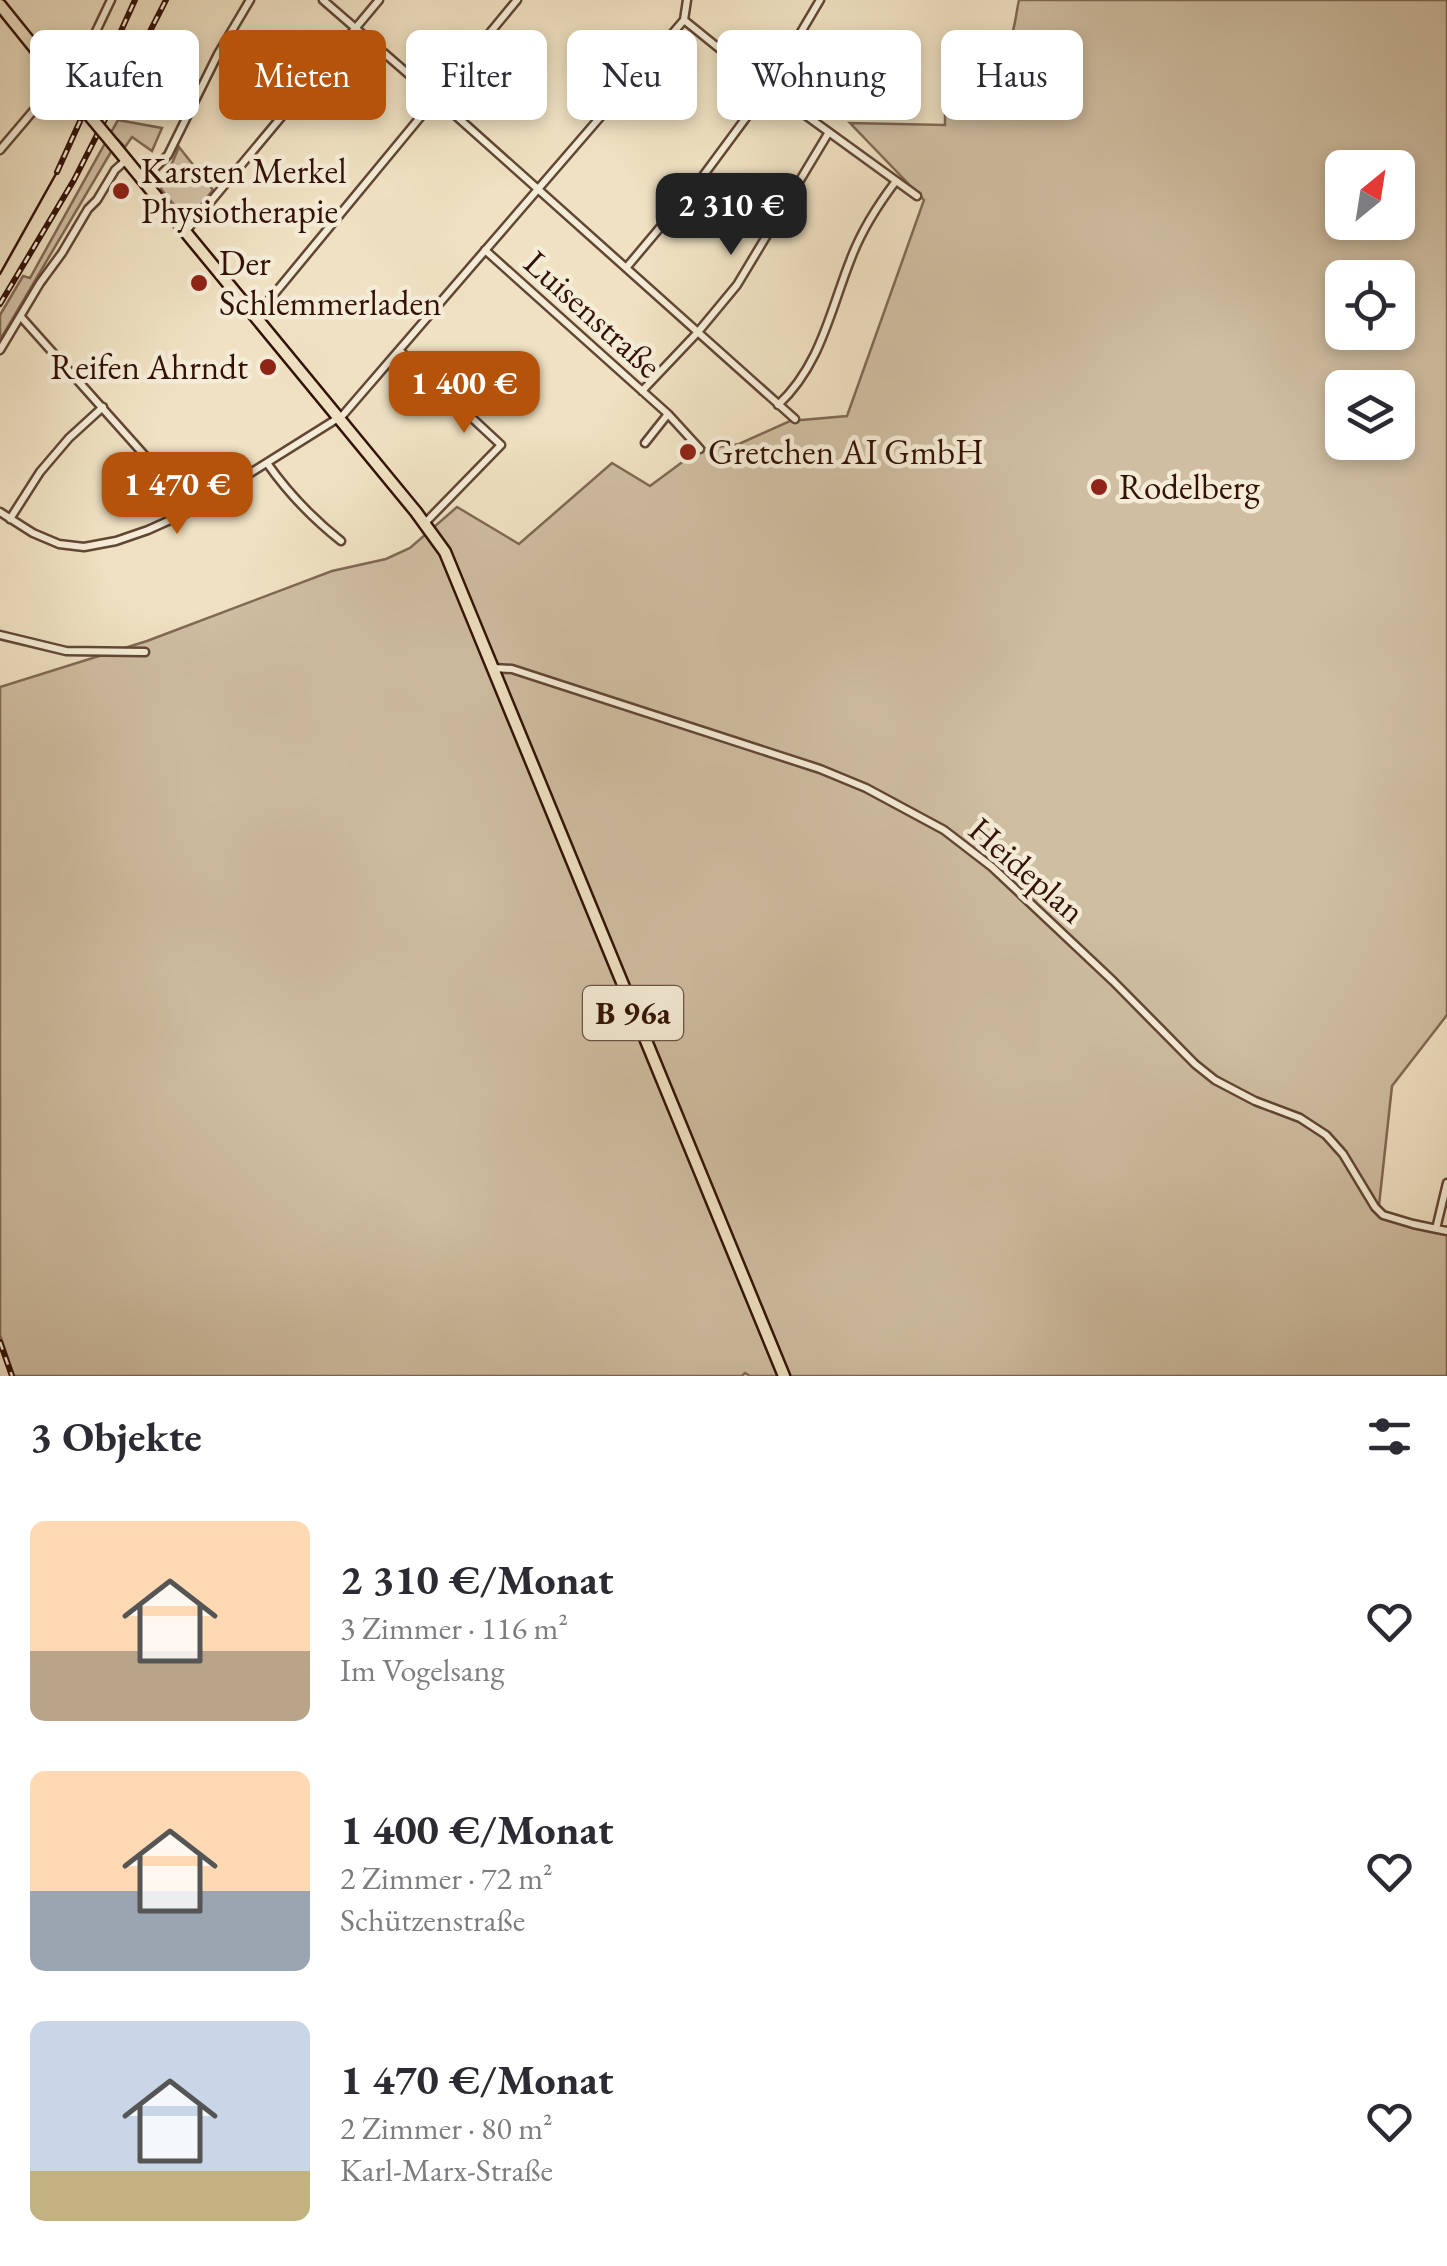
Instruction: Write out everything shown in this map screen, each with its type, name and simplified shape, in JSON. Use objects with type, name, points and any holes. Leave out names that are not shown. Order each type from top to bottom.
[{"type":"main road","name":"B 96a","points":[[1,9],[30,43]]},
{"type":"main road","name":"B 96a","points":[[93,120],[442,547],[784,1376]]},
{"type":"street","points":[[97,30],[111,0]]},
{"type":"street","points":[[144,180],[168,156],[218,54],[250,0]]},
{"type":"street","points":[[323,0],[406,71]]},
{"type":"street","points":[[186,230],[379,0]]},
{"type":"street","points":[[492,30],[517,0]]},
{"type":"street","points":[[0,512],[59,544],[84,547],[132,536],[188,512],[339,418],[684,20],[688,0]]},
{"type":"street","points":[[802,30],[820,0]]},
{"type":"street","points":[[684,20],[717,47]]},
{"type":"street","points":[[0,150],[30,114]]},
{"type":"street","points":[[256,316],[418,120]]},
{"type":"street","points":[[461,120],[795,418]]},
{"type":"street","points":[[626,268],[744,120]]},
{"type":"street","points":[[812,120],[917,196]]},
{"type":"street","points":[[642,392],[737,285],[829,132]]},
{"type":"street","points":[[0,350],[88,209],[126,160]]},
{"type":"street","points":[[778,405],[794,390],[812,360],[870,216],[896,181]]},
{"type":"street","name":"Luisenstraße","points":[[485,250],[668,414],[700,450]]},
{"type":"street","points":[[21,317],[172,486],[188,512]]},
{"type":"street","points":[[400,350],[501,446],[425,522]]},
{"type":"street","points":[[10,519],[49,460],[103,407]]},
{"type":"street","name":"Luisenstraße","points":[[644,443],[668,414]]},
{"type":"street","points":[[267,463],[292,496],[341,541]]},
{"type":"street","points":[[0,634],[66,652],[145,652]]},
{"type":"street","name":"Heideplan","points":[[493,668],[512,669],[820,769],[921,816],[992,867],[1215,1080],[1256,1102],[1300,1118],[1326,1135],[1383,1215],[1447,1230]]},
{"type":"street","points":[[1436,1228],[1447,1182]]},
{"type":"shaded area","points":[[1019,0],[1447,0],[1447,1015],[1392,1086],[1379,1205],[1380,1216],[1447,1235],[1447,1376],[14,1376],[0,1335],[0,687],[147,641],[332,571],[386,559],[410,548],[457,507],[519,544],[612,463],[650,486],[700,449],[739,444],[790,421],[847,416],[924,200],[850,123],[945,125],[945,120],[1083,120],[1083,30],[1013,30]]},
{"type":"shaded area","points":[[118,120],[162,128],[152,151],[132,137],[125,147],[118,140],[0,340],[0,315],[23,276],[30,278]]},
{"type":"shaded area","points":[[179,147],[213,190],[187,221],[161,189]]},
{"type":"tram line","points":[[0,274],[57,172]]},
{"type":"railway","points":[[57,172],[135,0]]},
{"type":"railway","points":[[0,304],[74,180],[166,0]]},
{"type":"railway","points":[[0,1342],[12,1376]]},
{"type":"place","name":"Karsten Merkel Physiotherapie","points":[[121,191]]},
{"type":"place","name":"Der Schlemmerladen","points":[[199,283]]},
{"type":"place","name":"Reifen Ahrndt","points":[[268,367]]},
{"type":"place","name":"Gretchen AI GmbH","points":[[688,452]]},
{"type":"place","name":"Rodelberg","points":[[1099,487]]}]
